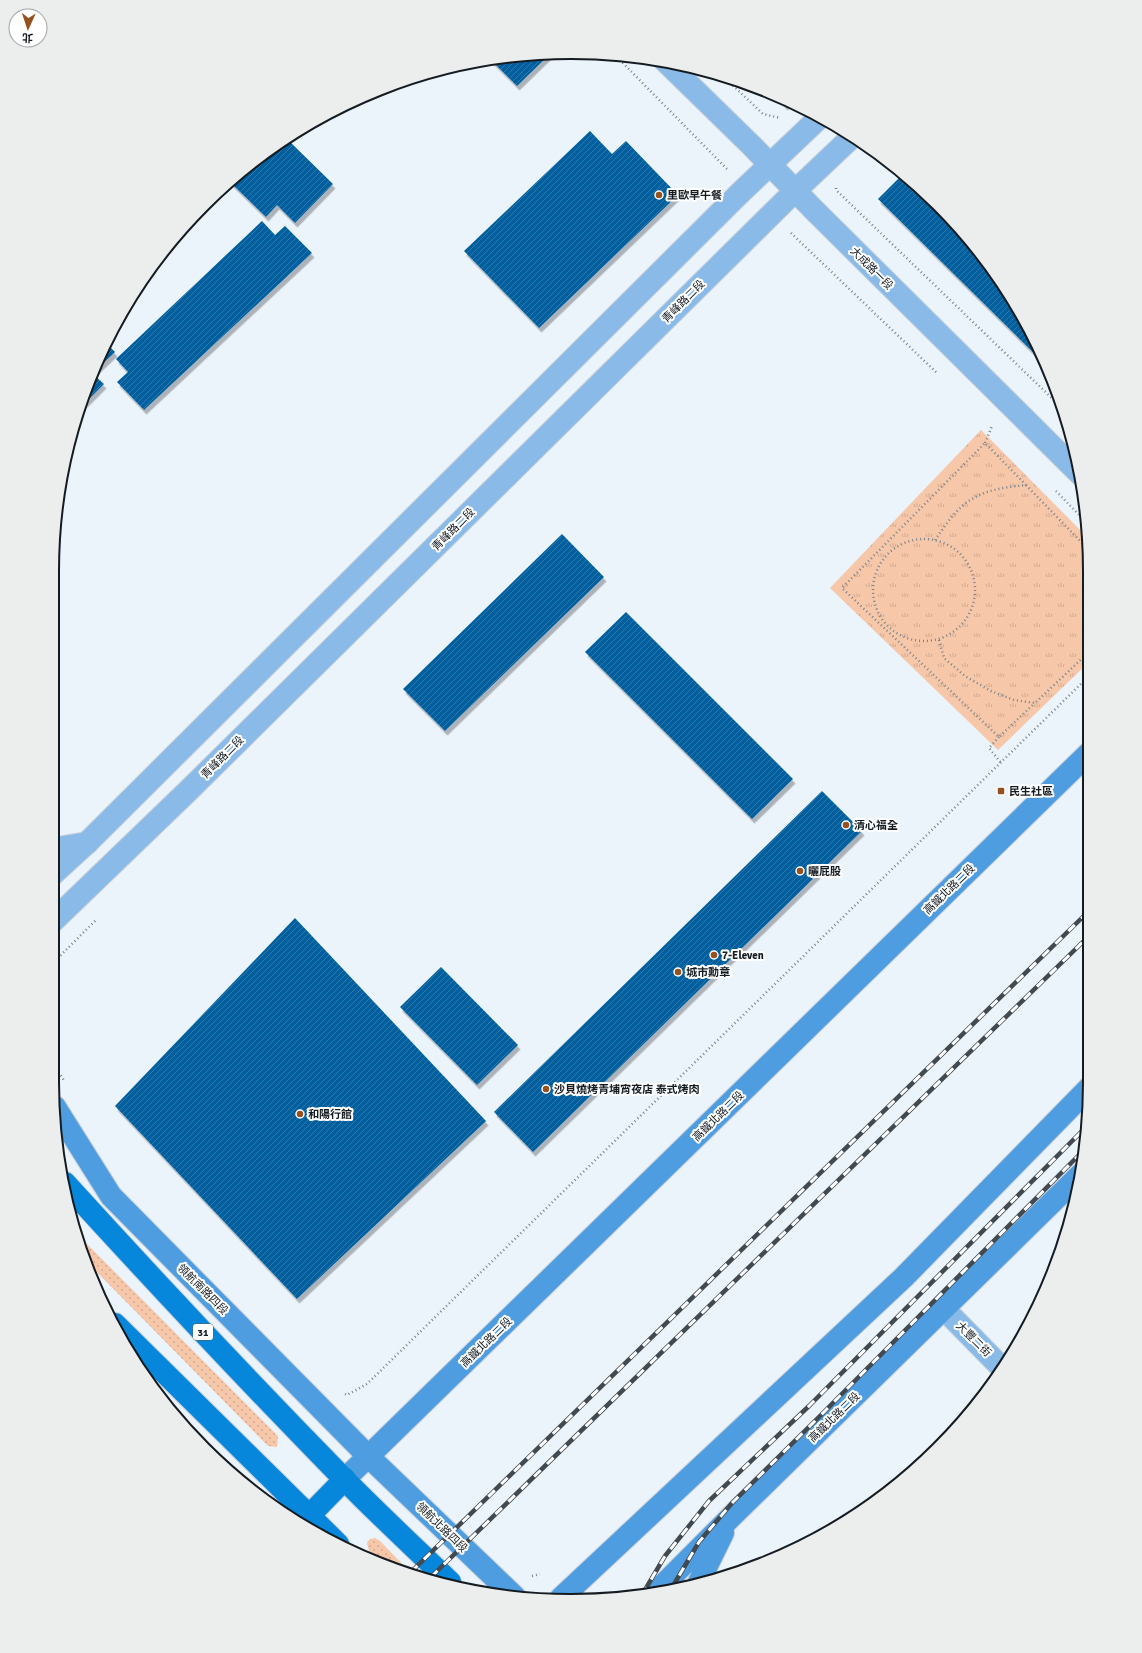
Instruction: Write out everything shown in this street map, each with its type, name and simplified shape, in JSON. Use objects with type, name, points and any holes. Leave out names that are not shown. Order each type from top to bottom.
[{"type":"main road","name":"31","points":[[70,1189],[149,1275],[345,1480],[447,1579]]},
{"type":"main road","points":[[127,1337],[302,1517]]},
{"type":"main road","points":[[306,1519],[345,1480]]},
{"type":"street","name":"大成路一段","points":[[674,70],[1072,466]]},
{"type":"street","points":[[59,869],[87,843],[770,164],[815,122]]},
{"type":"street","name":"青峰路二段","points":[[59,915],[195,784],[795,191],[848,141]]},
{"type":"street","name":"高鐵北路二段","points":[[345,1480],[1083,759]]},
{"type":"street","points":[[59,848],[87,843]]},
{"type":"street","points":[[565,1594],[635,1527],[904,1277],[1083,1095]]},
{"type":"street","name":"領航南路四段","points":[[60,1115],[111,1196],[369,1457]]},
{"type":"street","name":"高鐵北路二段","points":[[664,1585],[732,1516],[1073,1182]]},
{"type":"street","name":"大豐二街","points":[[944,1309],[998,1364]]},
{"type":"street","name":"領航北路四段","points":[[369,1457],[508,1590]]},
{"type":"street","points":[[701,1578],[732,1516]]},
{"type":"path","points":[[622,62],[728,170],[727,175]]},
{"type":"path","points":[[731,84],[763,114],[782,118]]},
{"type":"path","points":[[838,183],[836,190],[1054,400]]},
{"type":"path","points":[[785,233],[790,233],[940,376]]},
{"type":"path","points":[[986,420],[998,431]]},
{"type":"path","points":[[992,426],[985,443],[842,588],[999,737]]},
{"type":"path","points":[[985,443],[1082,543]]},
{"type":"path","points":[[935,540],[952,516],[972,499],[996,489],[1026,485]]},
{"type":"path","points":[[1052,487],[1080,516]]},
{"type":"path","points":[[922,539],[935,540],[954,548],[965,559],[973,574],[976,590],[974,606],[965,621],[954,632],[939,640],[921,642],[904,637],[889,628],[878,614],[873,598],[873,580],[879,564],[891,550],[906,542],[922,539]]},
{"type":"path","points":[[939,640],[944,658],[965,676],[991,691],[1014,700],[1035,703]]},
{"type":"path","points":[[1001,763],[990,748],[999,737],[1083,658]]},
{"type":"path","points":[[341,1389],[347,1395],[368,1384],[1083,682]]},
{"type":"path","points":[[59,957],[103,913]]},
{"type":"path","points":[[59,1073],[69,1089]]},
{"type":"green space","points":[[981,430],[1081,531],[1083,668],[998,750],[830,588]]},
{"type":"green space","points":[[84,1241],[278,1436],[277,1447],[268,1446],[95,1270]]},
{"type":"green space","points":[[375,1538],[380,1541],[405,1566],[371,1553],[368,1549],[367,1542],[370,1539]]},
{"type":"building","points":[[544,60],[517,86],[496,65]]},
{"type":"building","points":[[590,131],[612,154],[626,141],[678,195],[539,328],[464,251]]},
{"type":"building","points":[[291,143],[333,184],[295,223],[277,205],[266,217],[234,186],[259,165]]},
{"type":"building","points":[[899,178],[933,209],[956,233],[997,287],[1014,315],[1034,353],[878,199]]},
{"type":"building","points":[[262,221],[275,235],[285,226],[312,253],[144,410],[117,382],[128,372],[116,359]]},
{"type":"building","points":[[111,348],[115,352],[104,363]]},
{"type":"building","points":[[97,378],[104,384],[89,399]]},
{"type":"building","points":[[562,534],[604,577],[445,731],[403,689]]},
{"type":"building","points":[[626,612],[793,779],[752,819],[585,652]]},
{"type":"building","name":"城市勳章","points":[[822,791],[862,831],[533,1152],[494,1112]]},
{"type":"building","name":"和陽行館","points":[[295,918],[486,1121],[297,1299],[115,1106]]},
{"type":"building","points":[[441,967],[518,1045],[477,1085],[400,1007]]},
{"type":"railway","points":[[414,1569],[1083,917]]},
{"type":"railway","points":[[433,1575],[1083,942]]},
{"type":"railway","points":[[646,1589],[665,1556],[709,1501],[809,1406],[1080,1133]]},
{"type":"railway","points":[[675,1583],[699,1542],[732,1503],[1078,1156]]},
{"type":"place","name":"里歐早午餐","points":[[659,195]]},
{"type":"place","name":"民生社區","points":[[1001,791]]},
{"type":"place","name":"清心福全","points":[[846,825]]},
{"type":"place","name":"曬屁股","points":[[800,871]]},
{"type":"place","name":"7-Eleven","points":[[714,955]]},
{"type":"place","name":"城市勳章","points":[[678,972]]},
{"type":"place","name":"沙貝燒烤青埔宵夜店 泰式烤肉","points":[[546,1089]]},
{"type":"place","name":"和陽行館","points":[[300,1114]]}]
